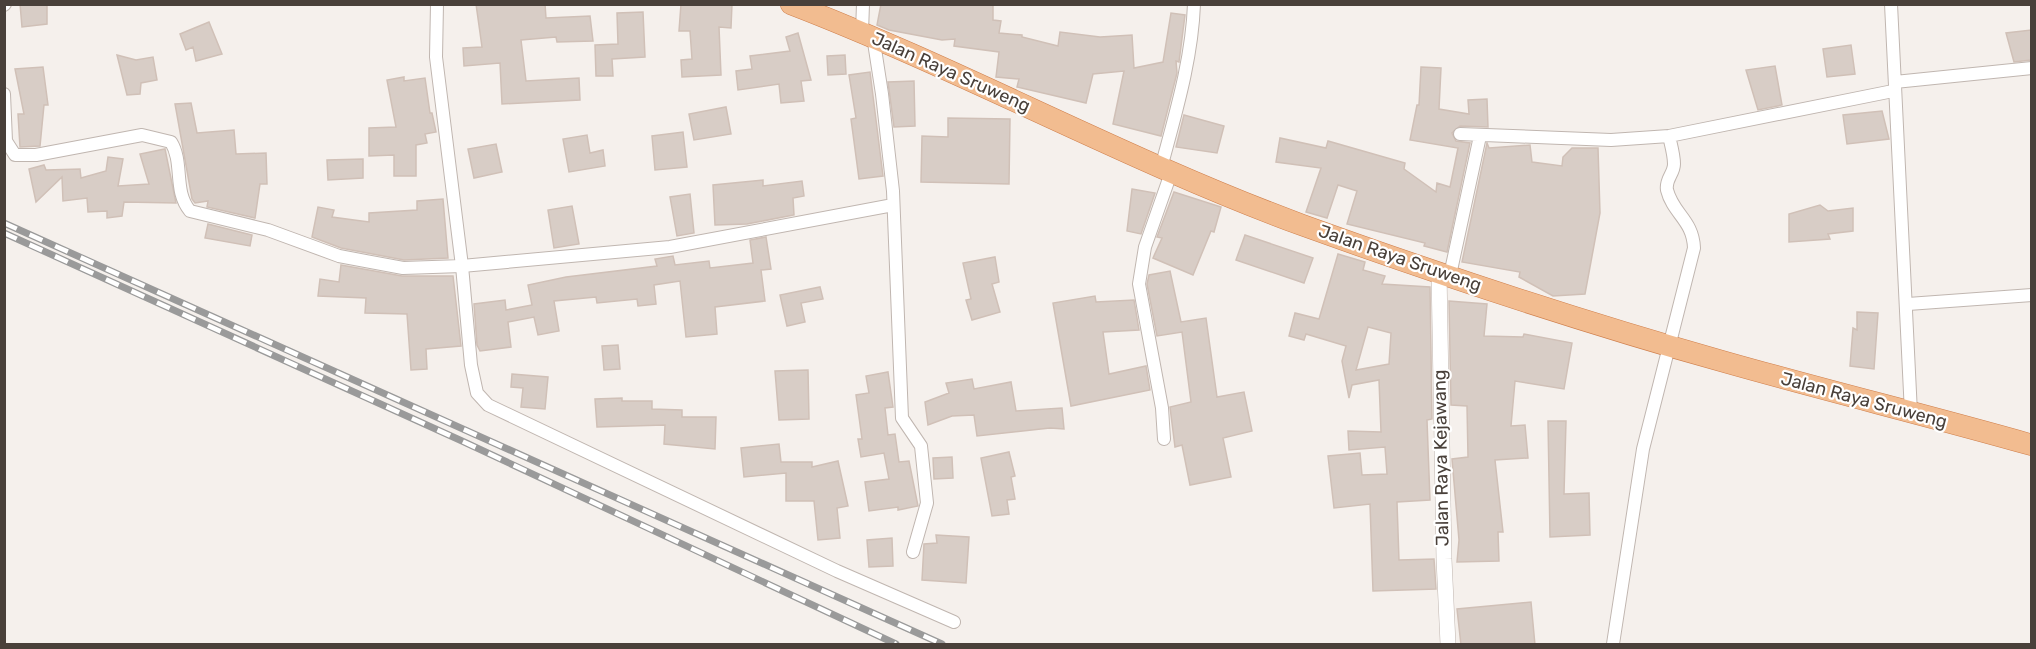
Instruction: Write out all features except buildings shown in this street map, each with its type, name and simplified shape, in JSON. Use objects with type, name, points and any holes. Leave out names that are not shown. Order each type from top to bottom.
[{"type":"highway","name":"Jalan Raya Sruweng","points":[[791,4],[867,34],[1166,171],[1303,225],[1668,345],[2031,446]]},
{"type":"street","points":[[437,4],[436,57],[462,266],[471,365],[477,393],[488,405],[837,571],[954,622]]},
{"type":"street","points":[[863,4],[867,34],[882,94],[893,205],[902,418],[921,446],[927,503],[913,552]]},
{"type":"street","points":[[1164,439],[1162,408],[1138,284],[1145,247],[1166,171],[1194,25],[1194,4]]},
{"type":"street","points":[[1891,4],[1908,304],[1911,413]]},
{"type":"street","points":[[1460,134],[1611,140],[1669,136],[1894,87],[2031,68]]},
{"type":"street","points":[[4,94],[6,141],[15,155],[36,155],[142,135],[171,142],[177,153],[179,183],[184,205],[190,211],[268,230],[339,256],[403,268],[462,266],[670,247],[893,205]]},
{"type":"street","points":[[1444,273],[1480,136]]},
{"type":"street","points":[[1613,645],[1643,449],[1694,248],[1689,224],[1677,211],[1667,190],[1667,179],[1674,164],[1669,136]]},
{"type":"street","name":"Jalan Raya Kejawang","points":[[1444,273],[1444,559],[1448,645]]},
{"type":"street","points":[[1908,304],[2031,295]]},
{"type":"railway","points":[[4,223],[942,644]]},
{"type":"railway","points":[[4,233],[462,441],[896,644]]}]
